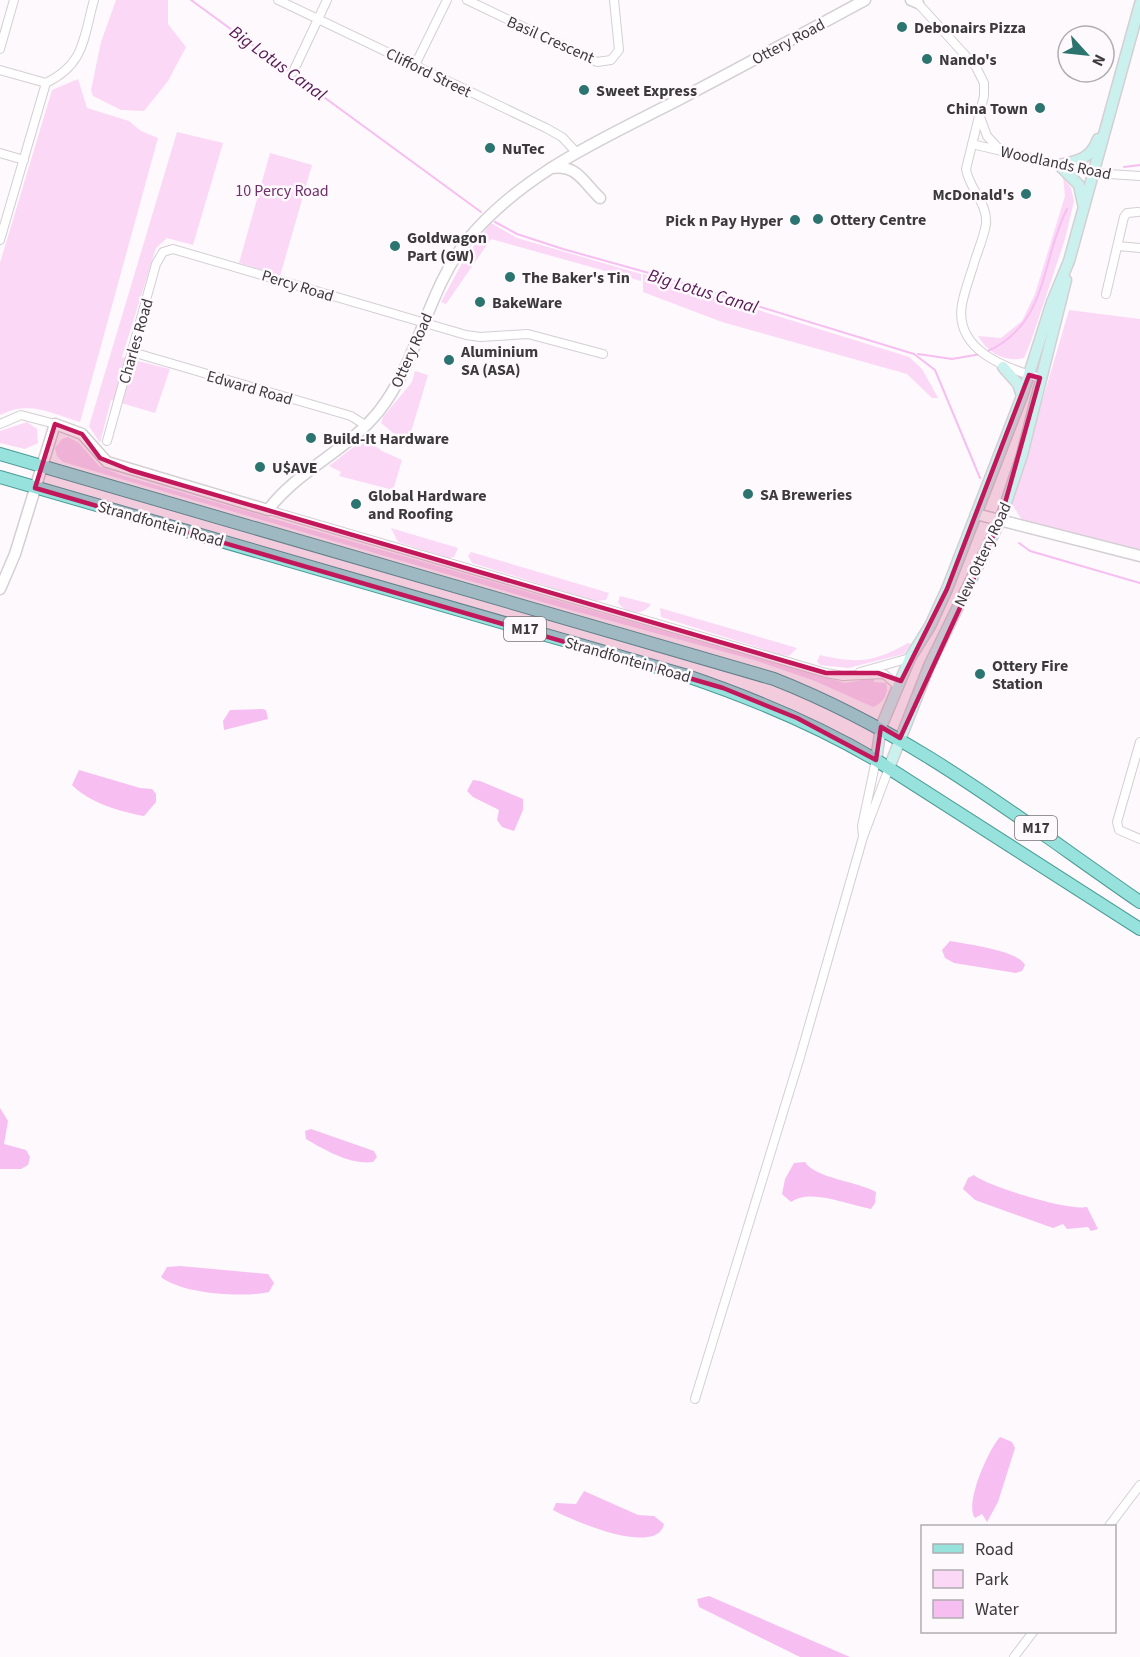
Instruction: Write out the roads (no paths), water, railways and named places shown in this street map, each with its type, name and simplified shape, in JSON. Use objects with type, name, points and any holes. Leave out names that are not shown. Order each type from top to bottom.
[{"type":"main road","name":"New Ottery Road","points":[[889,768],[929,666],[1000,520],[1022,455],[1040,378],[1056,327],[1069,261],[1138,21],[1140,4]]},
{"type":"main road","points":[[1059,165],[1081,160],[1090,154],[1113,107]]},
{"type":"main road","points":[[1059,165],[1079,185],[1083,214]]},
{"type":"main road","name":"New Ottery Road","points":[[876,760],[881,727],[910,658],[938,610],[1022,396],[1052,302],[1069,261]]},
{"type":"main road","points":[[1003,367],[1018,384],[1022,396]]},
{"type":"main road","name":"Strandfontein Road","points":[[0,454],[743,668],[811,694],[900,738],[1043,832],[1140,902]]},
{"type":"main road","name":"Strandfontein Road","points":[[0,477],[684,675],[780,711],[832,735],[876,760],[1140,929]]},
{"type":"street","points":[[0,49],[15,0]]},
{"type":"street","points":[[0,70],[46,83],[62,75],[74,63],[94,0]]},
{"type":"street","name":"Clifford Street","points":[[278,0],[562,137],[576,152]]},
{"type":"street","points":[[292,72],[327,0]]},
{"type":"street","points":[[415,65],[447,0]]},
{"type":"street","name":"Basil Crescent","points":[[467,0],[597,62],[610,60],[619,50],[614,0]]},
{"type":"street","name":"Ottery Road","points":[[268,510],[282,494],[377,413],[398,382],[447,270],[487,218],[518,189],[576,152],[865,0]]},
{"type":"street","points":[[915,1],[981,77],[985,89],[967,161],[967,175],[983,206],[986,220],[962,304],[962,325],[968,339],[1003,367],[1040,378]]},
{"type":"street","points":[[0,240],[46,83]]},
{"type":"street","points":[[979,113],[987,136],[1001,151]]},
{"type":"street","name":"Woodlands Road","points":[[972,144],[1094,173],[1140,177]]},
{"type":"street","points":[[0,153],[24,160]]},
{"type":"street","points":[[548,169],[564,166],[574,170],[600,198]]},
{"type":"street","points":[[1106,294],[1126,214],[1138,212]]},
{"type":"street","points":[[1118,246],[1140,248]]},
{"type":"street","name":"Percy Road","points":[[173,249],[474,336],[528,334],[603,354]]},
{"type":"street","name":"Charles Road","points":[[107,441],[156,264],[163,252],[173,249]]},
{"type":"street","name":"Edward Road","points":[[132,352],[351,416],[365,425]]},
{"type":"street","points":[[0,424],[21,415],[55,424],[82,434],[107,462],[826,673],[843,676],[884,674],[898,686]]},
{"type":"street","points":[[0,589],[11,566],[55,424]]},
{"type":"street","points":[[976,514],[1140,556]]},
{"type":"street","points":[[856,674],[868,668],[910,658]]},
{"type":"street","points":[[1140,742],[1117,822],[1122,832],[1140,839]]},
{"type":"street","points":[[863,837],[862,826],[876,760]]},
{"type":"street","points":[[695,1399],[800,1057],[863,837],[889,768]]},
{"type":"street","points":[[1110,1525],[1140,1485]]},
{"type":"street","points":[[1014,1657],[1032,1633]]},
{"type":"water","points":[[230,710],[266,710],[268,719],[224,730],[223,721]]},
{"type":"water","points":[[79,770],[140,788],[152,789],[156,794],[156,802],[144,816],[105,805],[72,785]]},
{"type":"water","points":[[473,780],[523,799],[523,810],[514,831],[502,827],[497,820],[499,810],[473,797],[467,791]]},
{"type":"water","points":[[950,941],[1003,952],[1021,960],[1025,965],[1022,971],[1016,973],[954,963],[945,958],[942,950]]},
{"type":"water","points":[[0,1108],[8,1121],[4,1144],[26,1150],[30,1157],[28,1165],[21,1169],[0,1169]]},
{"type":"water","points":[[311,1129],[374,1151],[377,1157],[373,1162],[364,1162],[338,1156],[306,1139],[305,1131]]},
{"type":"water","points":[[805,1162],[827,1176],[876,1192],[875,1203],[871,1209],[819,1197],[799,1198],[791,1202],[782,1194],[785,1179],[794,1163]]},
{"type":"water","points":[[974,1175],[1028,1197],[1063,1205],[1087,1207],[1098,1229],[1091,1231],[1088,1227],[1067,1229],[1063,1224],[1053,1228],[975,1200],[963,1189],[968,1178]]},
{"type":"water","points":[[180,1266],[268,1274],[274,1283],[269,1292],[244,1295],[198,1291],[171,1283],[161,1277],[167,1267]]},
{"type":"water","points":[[1000,1437],[1012,1442],[1015,1448],[998,1502],[987,1522],[982,1514],[975,1518],[972,1511],[973,1502],[984,1465]]},
{"type":"water","points":[[584,1491],[638,1515],[654,1516],[664,1524],[658,1533],[647,1537],[631,1537],[595,1528],[553,1510],[556,1503],[576,1504]]},
{"type":"water","points":[[709,1596],[850,1657],[800,1657],[699,1607],[697,1599]]},
{"type":"waterway","name":"Big Lotus Canal","points":[[191,0],[481,212]]},
{"type":"waterway","points":[[1124,167],[1140,165]]},
{"type":"waterway","points":[[986,352],[1006,340],[1021,325],[1032,308],[1040,290],[1058,229],[1067,209]]},
{"type":"waterway","name":"Big Lotus Canal","points":[[495,222],[517,234],[563,249],[914,354],[935,370],[980,478]]},
{"type":"waterway","points":[[918,354],[952,359],[981,354]]},
{"type":"waterway","points":[[1019,543],[1030,551],[1140,583]]},
{"type":"place","name":"Debonairs Pizza","points":[[902,27]]},
{"type":"place","name":"Nando's","points":[[927,59]]},
{"type":"place","name":"Sweet Express","points":[[584,90]]},
{"type":"place","name":"China Town","points":[[1040,108]]},
{"type":"place","name":"NuTec","points":[[490,148]]},
{"type":"place","name":"McDonald's","points":[[1026,194]]},
{"type":"place","name":"Ottery Centre","points":[[818,219]]},
{"type":"place","name":"Pick n Pay Hyper","points":[[795,220]]},
{"type":"place","name":"Goldwagon Part (GW)","points":[[395,246]]},
{"type":"place","name":"The Baker's Tin","points":[[510,277]]},
{"type":"place","name":"BakeWare","points":[[480,302]]},
{"type":"place","name":"Aluminium SA (ASA)","points":[[449,360]]},
{"type":"place","name":"Build-It Hardware","points":[[311,438]]},
{"type":"place","name":"U$AVE","points":[[260,467]]},
{"type":"place","name":"SA Breweries","points":[[748,494]]},
{"type":"place","name":"Global Hardware and Roofing","points":[[356,504]]},
{"type":"place","name":"Ottery Fire Station","points":[[980,674]]},
{"type":"park label","name":"10 Percy Road","points":[[282,190]]}]
